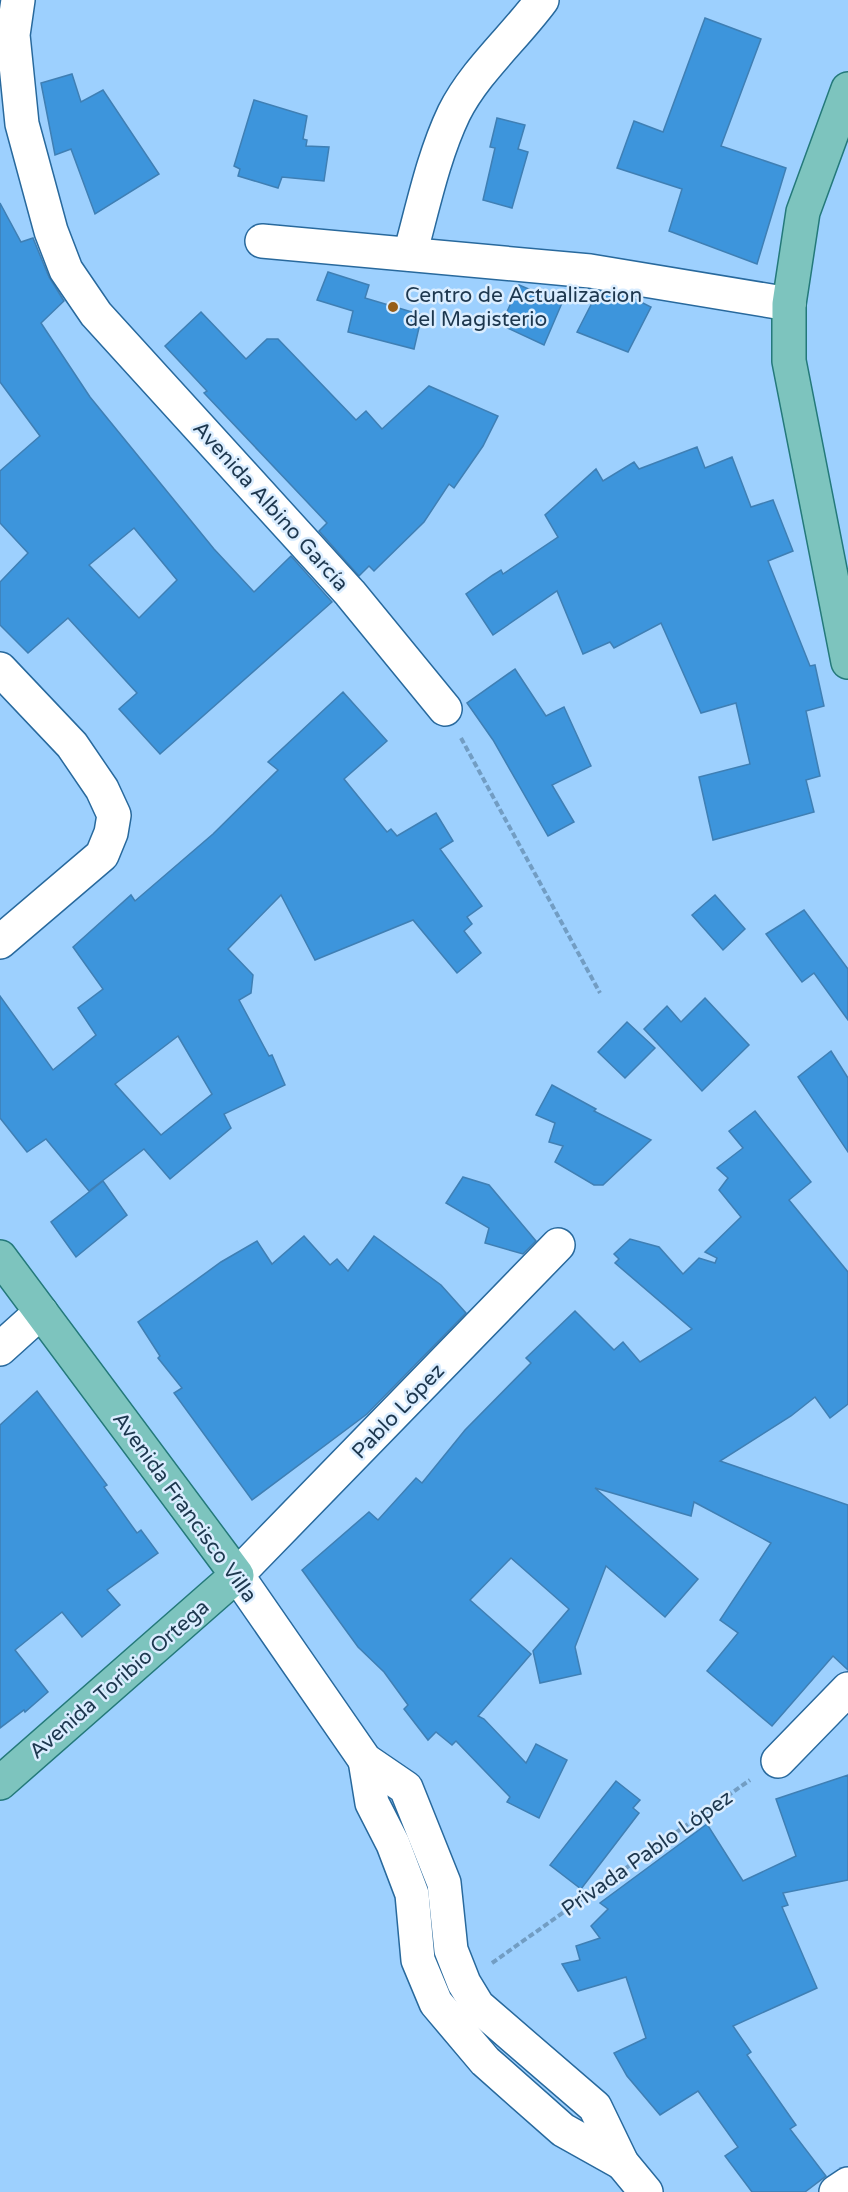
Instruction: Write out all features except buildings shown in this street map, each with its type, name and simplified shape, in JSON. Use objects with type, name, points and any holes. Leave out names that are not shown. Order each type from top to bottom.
[{"type":"main road","points":[[848,89],[803,212],[789,304],[789,361],[848,662]]},
{"type":"main road","name":"Avenida Francisco Villa","points":[[0,1257],[237,1575]]},
{"type":"main road","name":"Avenida Toribio Ortega","points":[[0,1783],[237,1575]]},
{"type":"street","name":"Avenida Albino García","points":[[18,0],[13,35],[22,124],[51,231],[66,270],[96,314],[350,593],[445,709]]},
{"type":"street","points":[[410,254],[435,163],[454,112],[477,78],[542,0]]},
{"type":"street","points":[[262,241],[590,271],[789,304]]},
{"type":"street","points":[[0,669],[72,745],[102,789],[114,815],[111,833],[102,855],[0,942]]},
{"type":"street","name":"Pablo López","points":[[237,1575],[558,1245]]},
{"type":"street","points":[[0,1349],[41,1312]]},
{"type":"street","name":"Avenida Francisco Villa","points":[[237,1575],[365,1760],[406,1788],[444,1883],[451,1950],[464,1983],[478,2006],[594,2107],[622,2163],[646,2192]]},
{"type":"street","points":[[778,1761],[848,1689]]},
{"type":"street","name":"Avenida Francisco Villa","points":[[365,1760],[372,1803],[393,1844],[412,1894],[418,1960],[436,2003],[485,2061],[563,2130],[622,2163]]},
{"type":"street","points":[[836,2192],[848,2184]]},
{"type":"path","points":[[445,709],[600,993]]},
{"type":"path","name":"Privada Pablo López","points":[[464,1983],[778,1761]]},
{"type":"place","name":"Centro de Actualizacion del Magisterio","points":[[393,307]]}]
